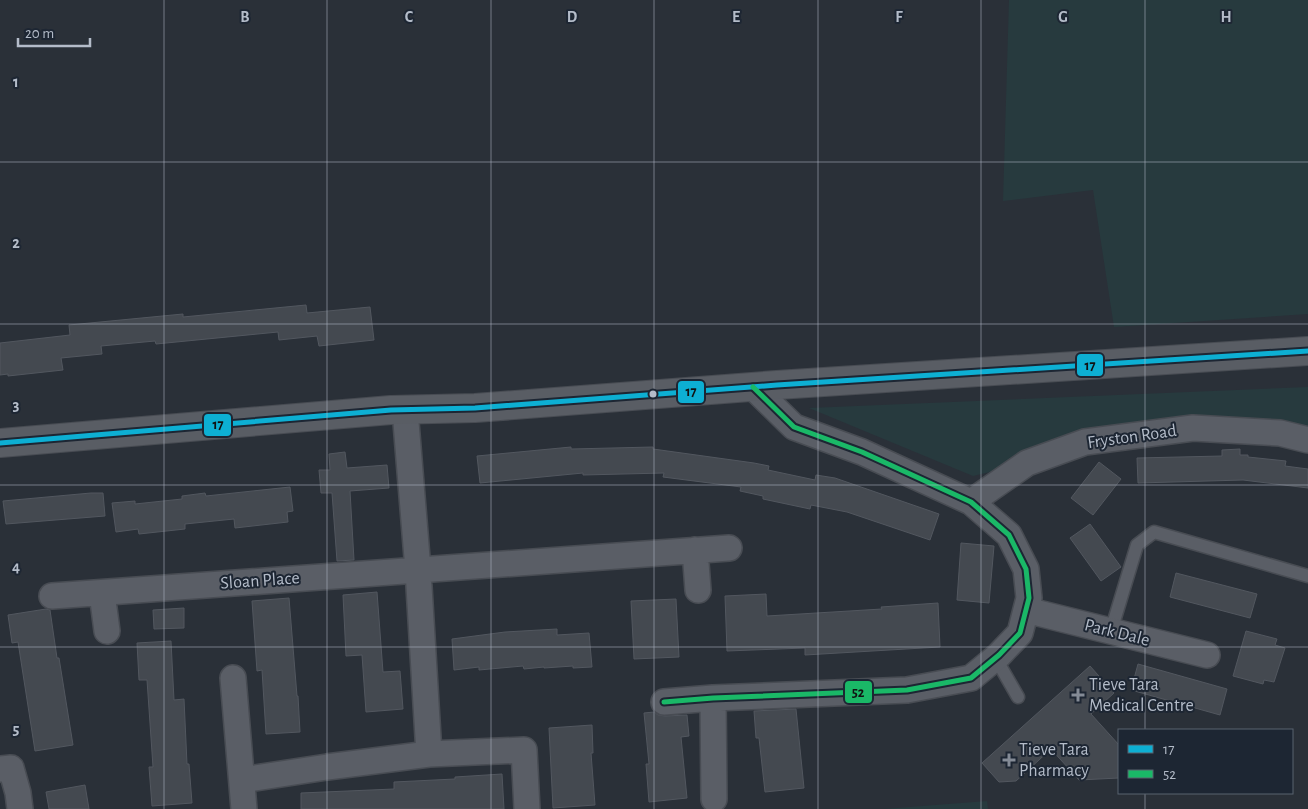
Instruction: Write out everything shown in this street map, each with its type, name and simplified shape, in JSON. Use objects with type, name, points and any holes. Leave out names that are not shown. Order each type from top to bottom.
[{"type":"street","points":[[0,443],[405,410],[476,408],[753,387],[1308,351]]},
{"type":"street","points":[[664,702],[714,698],[907,690],[971,678],[1020,633],[1029,598],[1026,569],[1009,535],[972,502],[862,452],[794,427],[753,387]]},
{"type":"street","points":[[405,410],[418,570],[429,754]]},
{"type":"street","name":"Fryston Road","points":[[972,502],[1027,463],[1085,442],[1193,428],[1280,433],[1308,440]]},
{"type":"street","name":"Sloan Place","points":[[52,596],[729,548]]},
{"type":"street","points":[[695,550],[698,590]]},
{"type":"street","points":[[102,593],[107,631]]},
{"type":"street","name":"Park Dale","points":[[1026,610],[1207,655]]},
{"type":"street","points":[[233,678],[244,809]]},
{"type":"street","points":[[714,698],[714,799]]},
{"type":"street","points":[[242,780],[327,766],[429,754],[524,750],[526,809]]},
{"type":"street","points":[[5,768],[18,793],[20,809]]},
{"type":"lane","points":[[1111,631],[1137,545],[1154,532],[1308,576]]},
{"type":"lane","points":[[995,657],[1018,697]]},
{"type":"green space","points":[[1009,0],[1308,0],[1308,314],[1114,327],[1093,190],[1003,201]]},
{"type":"green space","points":[[1308,387],[1308,440],[1193,428],[973,476],[809,408]]},
{"type":"green space","points":[[987,801],[988,809],[884,809]]},
{"type":"building","points":[[306,305],[307,313],[370,307],[374,340],[319,346],[317,336],[279,340],[278,332],[156,344],[155,341],[101,346],[102,354],[61,358],[63,370],[8,376],[8,374],[0,375],[0,343],[70,335],[69,325],[183,314],[183,317]]},
{"type":"building","points":[[571,447],[571,449],[653,447],[653,449],[754,463],[769,466],[768,470],[815,480],[816,475],[835,478],[939,514],[930,540],[847,512],[811,505],[810,509],[763,499],[763,496],[740,491],[741,487],[663,477],[664,473],[583,475],[583,473],[480,483],[477,456]]},
{"type":"building","points":[[1240,449],[1240,455],[1286,461],[1285,466],[1308,469],[1308,488],[1243,480],[1138,483],[1137,458],[1222,456],[1222,450]]},
{"type":"building","points":[[345,452],[347,468],[387,465],[389,488],[350,491],[354,560],[337,561],[332,493],[321,493],[319,470],[330,470],[329,454]]},
{"type":"building","points":[[1099,462],[1121,479],[1093,515],[1071,498]]},
{"type":"building","points":[[290,487],[293,511],[287,512],[288,522],[235,528],[234,519],[185,524],[185,529],[139,534],[138,529],[116,532],[112,503],[135,501],[135,504],[182,499],[182,496],[205,493],[206,496]]},
{"type":"building","points":[[103,493],[105,516],[6,524],[3,501]]},
{"type":"building","points":[[1090,524],[1121,567],[1101,581],[1070,538]]},
{"type":"building","points":[[961,543],[994,546],[989,603],[957,600]]},
{"type":"building","points":[[1176,573],[1257,594],[1250,618],[1170,597]]},
{"type":"building","points":[[377,592],[383,672],[400,671],[403,709],[366,712],[362,655],[346,656],[343,595]]},
{"type":"building","points":[[766,594],[767,616],[882,609],[881,607],[938,603],[940,647],[805,655],[805,648],[727,651],[725,596]]},
{"type":"building","points":[[289,598],[300,732],[266,734],[262,670],[257,671],[252,601]]},
{"type":"building","points":[[676,599],[679,657],[634,659],[631,601]]},
{"type":"building","points":[[184,608],[184,628],[154,629],[153,610]]},
{"type":"building","points":[[50,610],[73,745],[35,751],[18,642],[12,643],[8,615]]},
{"type":"building","points":[[557,629],[557,635],[589,633],[592,667],[573,668],[573,666],[524,669],[523,666],[479,670],[479,667],[454,670],[452,639],[505,632]]},
{"type":"building","points":[[1246,631],[1277,639],[1275,645],[1285,648],[1274,682],[1264,680],[1263,684],[1233,676]]},
{"type":"building","points":[[171,641],[174,700],[184,699],[187,764],[189,764],[192,803],[152,806],[149,767],[153,767],[147,680],[139,680],[137,643]]},
{"type":"building","points":[[1138,664],[1227,689],[1220,715],[1131,690]]},
{"type":"building","points":[[1090,666],[1114,693],[1091,714],[1118,744],[1118,778],[1079,780],[1051,749],[1016,781],[999,782],[982,763]]},
{"type":"building","points":[[796,709],[804,788],[765,792],[759,738],[756,738],[754,711]]},
{"type":"building","points":[[654,712],[665,716],[687,715],[689,736],[681,737],[687,798],[649,802],[646,764],[649,764],[644,713]]},
{"type":"building","points":[[592,725],[593,753],[591,753],[595,805],[553,808],[549,728]]},
{"type":"building","points":[[502,774],[504,809],[301,809],[301,793],[394,789],[394,782],[455,779],[455,777]]},
{"type":"building","points":[[85,785],[89,809],[49,809],[46,792]]},
{"type":"transit line","name":"17","points":[[0,443],[391,410],[475,408],[777,385],[1308,351]]},
{"type":"transit line","name":"52","points":[[664,702],[713,698],[907,690],[971,678],[999,655],[1020,633],[1029,598],[1026,569],[1009,535],[971,502],[862,452],[794,427],[753,387]]},
{"type":"place","name":"Tieve Tara Medical Centre","points":[[1078,695]]},
{"type":"place","name":"Tieve Tara Pharmacy","points":[[1009,760]]}]
